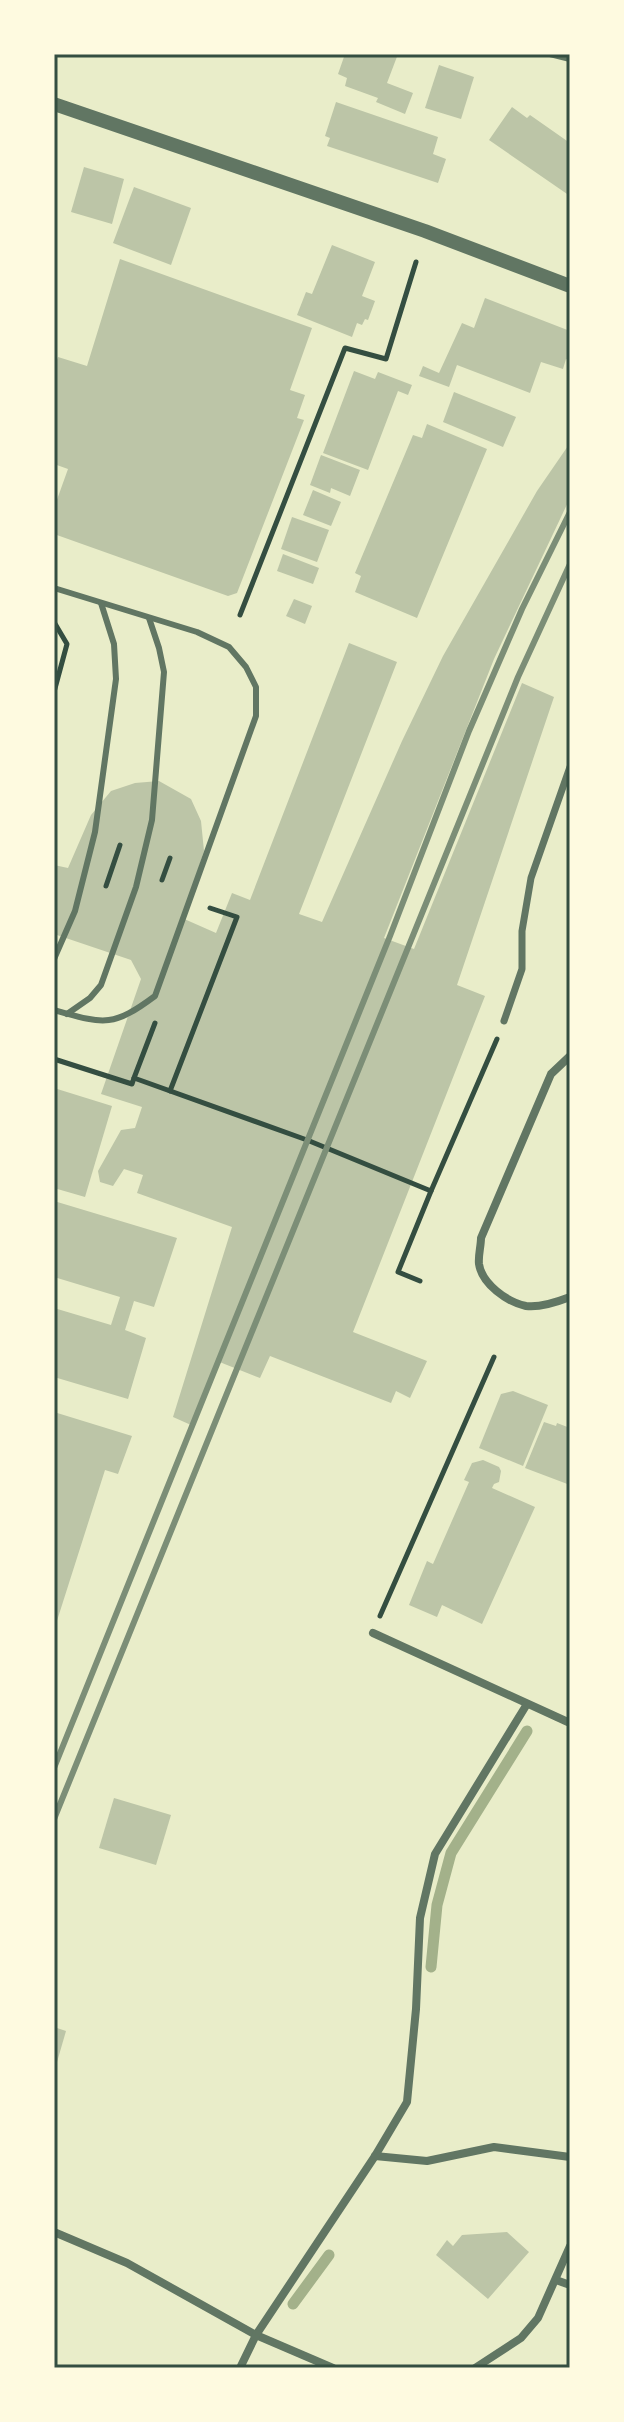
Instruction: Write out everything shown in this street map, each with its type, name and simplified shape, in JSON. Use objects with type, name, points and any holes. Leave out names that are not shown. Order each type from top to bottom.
[{"type":"street","points":[[54,104],[425,231],[570,286]]},
{"type":"street","points":[[504,1021],[522,969],[522,931],[531,878],[570,767]]},
{"type":"street","points":[[570,1056],[551,1074],[481,1238],[479,1266],[488,1282],[506,1298],[527,1306],[555,1303],[570,1297]]},
{"type":"street","points":[[373,1633],[570,1723]]},
{"type":"street","points":[[240,2368],[256,2335],[375,2156],[407,2102],[416,2009],[420,1918],[435,1854],[527,1704]]},
{"type":"street","points":[[375,2156],[427,2161],[494,2147],[570,2157]]},
{"type":"street","points":[[54,2232],[127,2263],[256,2335],[333,2368]]},
{"type":"street","points":[[475,2368],[521,2338],[538,2318],[570,2246]]},
{"type":"street","points":[[556,2280],[570,2285]]},
{"type":"lane","points":[[550,54],[570,59]]},
{"type":"lane","points":[[54,588],[197,632],[229,647],[246,667],[256,687],[256,716],[155,996],[127,1016],[98,1022],[54,1010]]},
{"type":"lane","points":[[54,959],[75,911],[95,832],[116,679],[114,644],[101,603]]},
{"type":"lane","points":[[67,1014],[90,998],[101,985],[147,851],[164,672],[149,618]]},
{"type":"path","points":[[240,615],[345,348],[386,359],[416,262]]},
{"type":"path","points":[[54,622],[67,644],[54,692]]},
{"type":"path","points":[[104,890],[120,845]]},
{"type":"path","points":[[170,1091],[237,917],[210,908]]},
{"type":"path","points":[[420,1281],[398,1272],[504,1021]]},
{"type":"path","points":[[54,1059],[132,1084],[148,1042]]},
{"type":"path","points":[[134,1078],[307,1140],[431,1191]]},
{"type":"path","points":[[373,1633],[494,1357]]},
{"type":"building","points":[[345,54],[398,54],[387,83],[413,93],[405,114],[376,102],[378,98],[345,86],[347,78],[338,74]]},
{"type":"building","points":[[439,65],[474,77],[461,119],[425,108]]},
{"type":"building","points":[[336,102],[438,137],[433,154],[446,159],[438,183],[327,146],[330,138],[325,136]]},
{"type":"building","points":[[512,107],[527,118],[530,115],[570,143],[570,196],[489,140]]},
{"type":"building","points":[[84,167],[124,179],[112,224],[71,212]]},
{"type":"building","points":[[134,187],[191,208],[171,265],[113,243]]},
{"type":"building","points":[[332,245],[375,262],[362,296],[375,301],[368,320],[365,319],[362,325],[357,323],[352,337],[297,315],[306,292],[312,294]]},
{"type":"building","points":[[120,259],[312,328],[290,390],[305,395],[297,418],[304,420],[237,593],[228,596],[54,534],[54,508],[68,469],[54,464],[54,369],[58,357],[87,366]]},
{"type":"building","points":[[485,298],[570,331],[570,361],[566,359],[563,369],[541,362],[530,393],[457,365],[449,387],[419,376],[423,366],[439,373],[462,323],[474,328]]},
{"type":"building","points":[[354,371],[375,379],[378,372],[412,385],[408,395],[398,391],[368,470],[323,453]]},
{"type":"building","points":[[454,392],[516,417],[503,447],[443,422]]},
{"type":"building","points":[[427,424],[487,449],[417,618],[355,592],[361,576],[355,573],[413,435],[422,438]]},
{"type":"building","points":[[570,443],[570,498],[494,659],[384,938],[414,949],[522,683],[554,697],[457,985],[485,996],[353,1332],[427,1361],[410,1398],[396,1391],[391,1403],[270,1356],[260,1378],[217,1361],[191,1425],[173,1417],[232,1227],[137,1193],[143,1175],[124,1169],[113,1186],[100,1182],[98,1171],[121,1130],[135,1128],[142,1107],[101,1094],[141,979],[131,960],[54,934],[54,865],[68,868],[91,815],[111,791],[135,783],[159,781],[191,799],[201,821],[204,851],[182,918],[216,933],[232,893],[250,900],[349,643],[397,662],[299,914],[322,922],[443,656],[537,491]]},
{"type":"building","points":[[321,455],[360,470],[350,496],[331,488],[330,493],[310,485]]},
{"type":"building","points":[[313,490],[341,502],[331,526],[303,515]]},
{"type":"building","points":[[292,517],[329,530],[317,562],[281,549]]},
{"type":"building","points":[[283,554],[319,568],[313,584],[277,571]]},
{"type":"building","points":[[294,599],[312,606],[305,624],[286,616]]},
{"type":"building","points":[[54,1088],[112,1106],[85,1197],[54,1188]]},
{"type":"building","points":[[54,1201],[177,1238],[154,1307],[134,1301],[125,1330],[146,1338],[128,1399],[54,1377],[54,1308],[111,1325],[120,1297],[54,1277]]},
{"type":"building","points":[[513,1391],[548,1405],[523,1466],[479,1448],[501,1394]]},
{"type":"building","points":[[54,1412],[132,1436],[118,1474],[105,1470],[55,1627]]},
{"type":"building","points":[[544,1422],[570,1428],[570,1485],[525,1468]]},
{"type":"building","points":[[483,1460],[501,1471],[499,1482],[492,1488],[535,1507],[482,1624],[442,1605],[437,1617],[409,1605],[427,1561],[433,1564],[469,1482],[464,1480],[472,1463]]},
{"type":"building","points":[[114,1798],[171,1815],[156,1865],[99,1848]]},
{"type":"building","points":[[54,2027],[66,2031],[55,2069],[54,2069]]},
{"type":"building","points":[[507,2232],[529,2252],[488,2299],[436,2255],[447,2240],[453,2246],[462,2235]]},
{"type":"waterway","points":[[431,1967],[437,1905],[451,1853],[527,1731]]},
{"type":"waterway","points":[[293,2304],[329,2255]]},
{"type":"railway","points":[[54,1768],[390,936],[469,731],[522,609],[570,512]]},
{"type":"railway","points":[[54,1819],[518,677],[570,564]]}]
